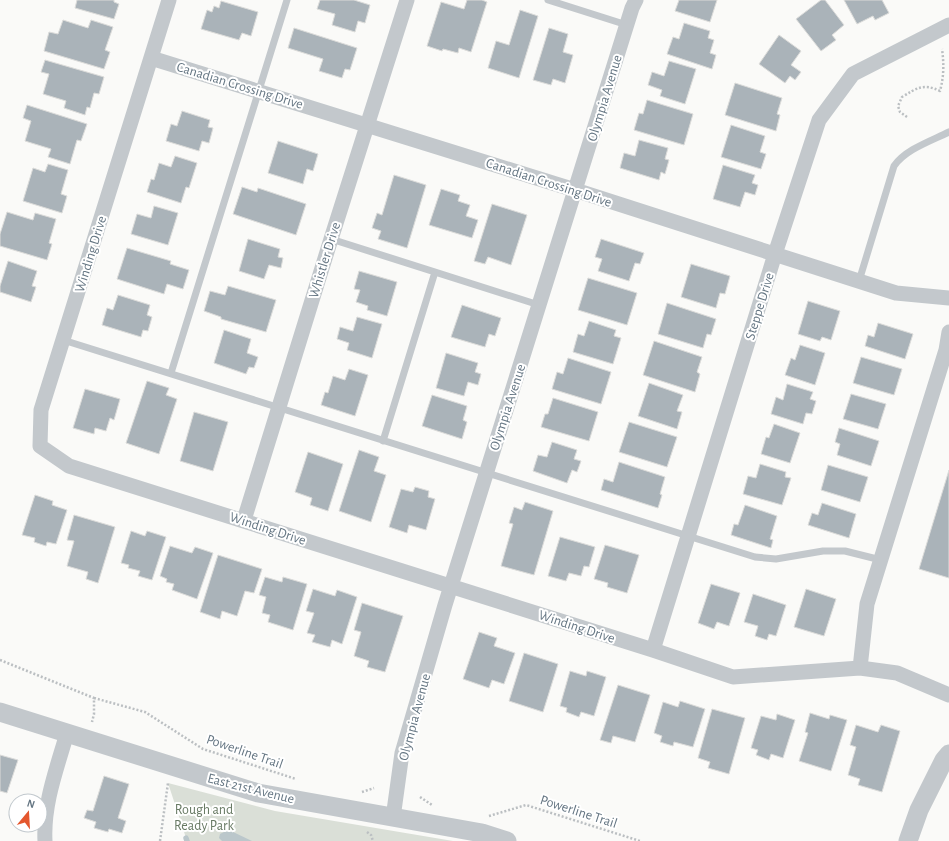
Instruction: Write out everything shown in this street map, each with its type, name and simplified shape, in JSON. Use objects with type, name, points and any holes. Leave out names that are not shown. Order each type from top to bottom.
[{"type":"street","name":"Winding Drive","points":[[169,0],[41,410],[40,446],[69,466],[244,520],[653,650],[733,677],[860,668],[897,673],[949,695]]},
{"type":"street","name":"Whistler Drive","points":[[244,520],[407,0]]},
{"type":"street","name":"Olympia Avenue","points":[[393,818],[402,752],[451,586],[636,0]]},
{"type":"street","name":"Steppe Drive","points":[[653,650],[775,254],[819,120],[853,74],[949,25]]},
{"type":"street","name":"Canadian Crossing Drive","points":[[151,58],[367,124],[896,293],[949,298]]},
{"type":"street","points":[[860,668],[867,604],[946,350],[949,332]]},
{"type":"street","name":"East 21st Avenue","points":[[0,712],[258,793],[482,833],[507,841]]},
{"type":"street","points":[[45,841],[44,827],[50,794],[67,733]]},
{"type":"street","points":[[908,841],[919,810],[944,760],[949,754]]},
{"type":"lane","points":[[171,373],[287,0]]},
{"type":"lane","points":[[548,0],[627,25]]},
{"type":"lane","points":[[859,281],[894,166],[905,154],[949,132]]},
{"type":"lane","points":[[331,239],[539,305]]},
{"type":"lane","points":[[383,441],[435,272]]},
{"type":"lane","points":[[63,340],[755,557],[776,559],[822,551],[845,551],[881,560]]},
{"type":"path","points":[[907,117],[900,112],[898,106],[902,97],[925,86],[940,91],[944,80],[942,49]]},
{"type":"path","name":"Powerline Trail","points":[[0,660],[94,698],[145,712],[204,749],[302,781]]},
{"type":"path","points":[[91,724],[94,714],[94,698]]},
{"type":"path","points":[[160,841],[168,783],[161,781]]},
{"type":"path","points":[[358,793],[374,788]]},
{"type":"path","points":[[420,797],[435,806]]},
{"type":"path","name":"Powerline Trail","points":[[485,817],[526,805],[640,841]]},
{"type":"path","points":[[362,829],[369,833],[373,841]]},
{"type":"green space","name":"Rough and Ready Park","points":[[168,783],[275,811],[453,841],[187,841]]},
{"type":"shaded area","points":[[226,831],[231,831],[252,841],[222,841],[219,838],[220,834]]},
{"type":"building","points":[[77,0],[114,0],[114,2],[119,4],[114,19],[75,8]]},
{"type":"building","points":[[320,0],[354,0],[370,5],[365,23],[358,21],[355,32],[332,25],[335,14],[317,9]]},
{"type":"building","points":[[467,0],[482,0],[487,2],[471,52],[459,48],[458,53],[443,49],[442,51],[427,46],[441,2],[464,9]]},
{"type":"building","points":[[679,0],[717,0],[710,22],[675,11]]},
{"type":"building","points":[[821,0],[825,0],[844,25],[832,35],[836,40],[821,51],[796,19]]},
{"type":"building","points":[[844,0],[882,0],[889,13],[875,20],[873,16],[857,24]]},
{"type":"building","points":[[221,1],[258,12],[251,36],[242,33],[239,40],[201,29],[207,10],[212,12],[214,6],[219,8]]},
{"type":"building","points":[[520,10],[538,16],[519,78],[488,68],[496,41],[509,45]]},
{"type":"building","points":[[63,20],[88,28],[91,20],[113,27],[105,50],[110,52],[104,69],[44,51],[49,32],[58,34]]},
{"type":"building","points":[[684,23],[710,31],[708,38],[714,40],[710,53],[716,55],[712,69],[667,54],[673,37],[679,39]]},
{"type":"building","points":[[294,28],[357,48],[350,70],[345,69],[342,78],[319,71],[323,59],[288,48]]},
{"type":"building","points":[[549,28],[568,34],[563,52],[573,55],[565,83],[553,79],[551,85],[533,80]]},
{"type":"building","points":[[779,35],[801,51],[791,65],[801,72],[795,80],[790,76],[785,83],[759,64]]},
{"type":"building","points":[[45,60],[104,77],[99,94],[94,93],[90,108],[87,107],[85,115],[64,108],[66,101],[43,94],[49,74],[41,72]]},
{"type":"building","points":[[669,61],[696,69],[685,104],[660,96],[662,90],[648,85],[652,72],[664,76]]},
{"type":"building","points":[[735,83],[782,98],[777,114],[780,115],[776,131],[725,115]]},
{"type":"building","points":[[647,100],[693,114],[684,145],[634,130],[639,113],[643,114]]},
{"type":"building","points":[[27,105],[87,124],[81,141],[77,140],[70,164],[48,157],[51,149],[25,141],[31,121],[23,118]]},
{"type":"building","points":[[182,111],[210,120],[208,127],[213,128],[209,143],[202,141],[199,151],[166,141],[171,124],[177,126]]},
{"type":"building","points":[[731,125],[765,136],[760,152],[766,154],[761,169],[721,157]]},
{"type":"building","points":[[639,140],[668,148],[665,159],[669,160],[665,174],[661,172],[659,180],[620,168],[624,153],[635,156]]},
{"type":"building","points":[[278,141],[318,154],[313,171],[307,169],[303,184],[268,173]]},
{"type":"building","points":[[175,156],[197,163],[189,188],[186,187],[181,203],[147,192],[151,179],[154,180],[159,163],[171,167]]},
{"type":"building","points":[[48,164],[68,170],[61,194],[67,196],[62,213],[23,201],[33,168],[45,172]]},
{"type":"building","points":[[723,165],[755,175],[752,183],[758,185],[755,195],[745,192],[740,207],[713,199]]},
{"type":"building","points":[[394,175],[426,185],[407,248],[378,239],[381,231],[372,228],[377,213],[382,215]]},
{"type":"building","points":[[242,187],[257,192],[258,188],[306,204],[296,235],[233,214]]},
{"type":"building","points":[[441,189],[460,195],[458,201],[470,205],[466,216],[478,220],[472,238],[429,225]]},
{"type":"building","points":[[492,204],[527,215],[511,265],[488,257],[485,264],[474,261]]},
{"type":"building","points":[[154,206],[178,213],[168,245],[131,234],[137,214],[151,218]]},
{"type":"building","points":[[7,212],[33,220],[35,213],[56,219],[49,243],[52,244],[47,260],[0,246],[0,234]]},
{"type":"building","points":[[248,239],[280,249],[278,257],[283,258],[281,268],[269,265],[264,279],[239,271]]},
{"type":"building","points":[[601,239],[644,253],[640,264],[635,263],[629,281],[598,271],[602,259],[595,257]]},
{"type":"building","points":[[127,248],[171,261],[170,264],[189,270],[183,289],[167,284],[164,294],[117,279]]},
{"type":"building","points":[[8,261],[37,271],[32,286],[36,287],[31,302],[0,292],[0,286]]},
{"type":"building","points":[[691,264],[730,276],[725,294],[720,293],[716,308],[681,297]]},
{"type":"building","points":[[359,271],[397,282],[387,316],[367,310],[368,306],[356,302],[360,290],[354,289]]},
{"type":"building","points":[[588,278],[637,293],[627,325],[578,310]]},
{"type":"building","points":[[228,286],[276,300],[266,332],[221,319],[221,317],[204,311],[210,291],[225,295]]},
{"type":"building","points":[[118,295],[150,305],[147,315],[152,317],[148,331],[143,330],[141,337],[102,325],[107,308],[113,310]]},
{"type":"building","points":[[808,301],[840,311],[831,340],[822,337],[820,341],[798,334]]},
{"type":"building","points":[[667,303],[716,319],[711,335],[707,334],[703,348],[658,334]]},
{"type":"building","points":[[462,305],[501,318],[495,336],[489,334],[485,347],[451,337]]},
{"type":"building","points":[[357,317],[382,324],[372,358],[347,350],[349,343],[337,339],[340,327],[353,331]]},
{"type":"building","points":[[589,321],[616,330],[614,336],[621,338],[613,364],[573,352],[578,334],[584,336]]},
{"type":"building","points":[[878,323],[913,334],[905,359],[865,346],[868,335],[874,337]]},
{"type":"building","points":[[224,330],[251,339],[247,353],[258,357],[254,368],[249,367],[246,374],[214,363]]},
{"type":"building","points":[[654,341],[702,357],[697,372],[700,374],[695,392],[643,375]]},
{"type":"building","points":[[800,345],[825,353],[815,385],[785,375],[791,358],[795,360]]},
{"type":"building","points":[[446,353],[478,363],[475,372],[481,374],[478,385],[468,382],[464,396],[436,388]]},
{"type":"building","points":[[861,357],[902,369],[894,395],[853,383]]},
{"type":"building","points":[[568,358],[611,372],[601,404],[552,389],[557,372],[563,374]]},
{"type":"building","points":[[349,369],[368,375],[355,416],[321,405],[325,392],[328,393],[333,376],[345,380]]},
{"type":"building","points":[[147,381],[169,388],[166,395],[177,399],[159,454],[126,443]]},
{"type":"building","points":[[649,383],[683,395],[677,411],[682,412],[677,429],[638,416]]},
{"type":"building","points":[[787,384],[813,392],[810,399],[816,401],[812,414],[806,413],[803,424],[771,414],[776,397],[783,400]]},
{"type":"building","points":[[85,389],[120,399],[114,420],[110,418],[106,431],[95,428],[94,434],[73,428]]},
{"type":"building","points":[[851,394],[886,404],[878,429],[843,419]]},
{"type":"building","points":[[432,395],[467,406],[463,420],[467,422],[462,439],[422,426]]},
{"type":"building","points":[[553,398],[598,412],[589,441],[541,427],[545,414],[548,414]]},
{"type":"building","points":[[194,412],[228,422],[213,471],[180,461]]},
{"type":"building","points":[[629,422],[677,437],[667,467],[619,452]]},
{"type":"building","points":[[774,424],[800,433],[790,463],[761,454],[766,437],[769,438]]},
{"type":"building","points":[[839,428],[879,441],[871,466],[837,455],[840,444],[835,442]]},
{"type":"building","points":[[552,442],[577,450],[574,459],[581,461],[577,472],[572,470],[567,483],[533,471],[538,455],[547,457]]},
{"type":"building","points":[[359,450],[379,457],[374,471],[386,475],[371,522],[339,511]]},
{"type":"building","points":[[308,452],[343,464],[328,511],[310,505],[312,498],[295,492]]},
{"type":"building","points":[[619,462],[665,477],[658,508],[601,490],[604,479],[613,482]]},
{"type":"building","points":[[760,464],[786,472],[785,477],[791,478],[782,505],[743,494],[748,476],[756,478]]},
{"type":"building","points":[[828,465],[868,477],[860,502],[821,490]]},
{"type":"building","points":[[949,470],[949,578],[919,569]]},
{"type":"building","points":[[415,487],[429,491],[428,497],[435,499],[426,530],[409,525],[407,533],[389,527],[401,489],[413,492]]},
{"type":"building","points":[[35,495],[53,501],[52,505],[67,510],[56,544],[47,542],[46,546],[34,542],[35,538],[22,535]]},
{"type":"building","points":[[525,502],[553,511],[534,575],[501,566],[513,524],[509,523],[514,507],[522,510]]},
{"type":"building","points":[[822,503],[856,514],[849,538],[808,525],[812,513],[818,515]]},
{"type":"building","points":[[745,505],[777,516],[770,539],[773,540],[771,548],[731,535],[734,524],[738,525]]},
{"type":"building","points":[[74,515],[115,527],[98,583],[86,579],[88,572],[67,566],[74,541],[67,540]]},
{"type":"building","points":[[131,531],[145,536],[147,531],[166,537],[152,580],[138,576],[140,571],[128,568],[129,565],[121,563]]},
{"type":"building","points":[[560,537],[595,547],[589,567],[584,566],[581,576],[569,573],[566,581],[548,576]]},
{"type":"building","points":[[605,545],[639,555],[627,593],[607,587],[608,583],[594,579]]},
{"type":"building","points":[[170,546],[192,553],[195,547],[213,553],[197,599],[172,590],[174,584],[166,582],[167,579],[160,576]]},
{"type":"building","points":[[218,555],[262,569],[254,593],[245,591],[237,616],[222,611],[220,619],[200,612]]},
{"type":"building","points":[[265,577],[282,582],[283,577],[307,584],[293,630],[268,622],[270,615],[262,613],[266,597],[259,595]]},
{"type":"building","points":[[711,584],[740,593],[729,626],[717,622],[714,629],[698,623]]},
{"type":"building","points":[[313,589],[335,596],[337,590],[357,597],[342,644],[332,640],[330,647],[312,642],[315,635],[307,633],[314,613],[306,611]]},
{"type":"building","points":[[806,589],[836,599],[824,636],[794,627]]},
{"type":"building","points":[[753,594],[786,605],[776,636],[769,634],[767,640],[755,636],[758,626],[744,622]]},
{"type":"building","points":[[362,603],[403,616],[385,672],[367,667],[369,661],[354,656],[361,632],[354,630]]},
{"type":"building","points":[[479,632],[497,638],[494,646],[515,653],[504,684],[492,680],[489,688],[463,679]]},
{"type":"building","points":[[524,653],[558,664],[543,712],[509,701]]},
{"type":"building","points":[[570,671],[586,676],[587,671],[606,677],[594,716],[581,712],[579,717],[566,712],[567,708],[560,706]]},
{"type":"building","points":[[618,685],[650,695],[635,742],[613,736],[611,743],[600,740]]},
{"type":"building","points":[[680,701],[705,709],[693,747],[674,742],[673,746],[660,742],[662,736],[654,733],[663,702],[678,707]]},
{"type":"building","points":[[712,709],[745,718],[729,774],[708,768],[710,762],[698,758]]},
{"type":"building","points":[[810,713],[829,719],[830,715],[847,720],[831,771],[799,761],[808,733],[805,732]]},
{"type":"building","points":[[777,714],[795,720],[783,758],[771,754],[769,760],[756,755],[758,750],[751,748],[761,716],[776,720]]},
{"type":"building","points":[[856,725],[878,732],[881,725],[900,731],[882,792],[858,785],[860,779],[848,775],[856,747],[850,745]]},
{"type":"building","points":[[0,755],[18,760],[7,793],[0,791]]},
{"type":"building","points":[[104,776],[129,784],[118,818],[126,821],[122,833],[109,829],[108,832],[94,828],[96,822],[84,818],[87,810],[93,811]]}]
